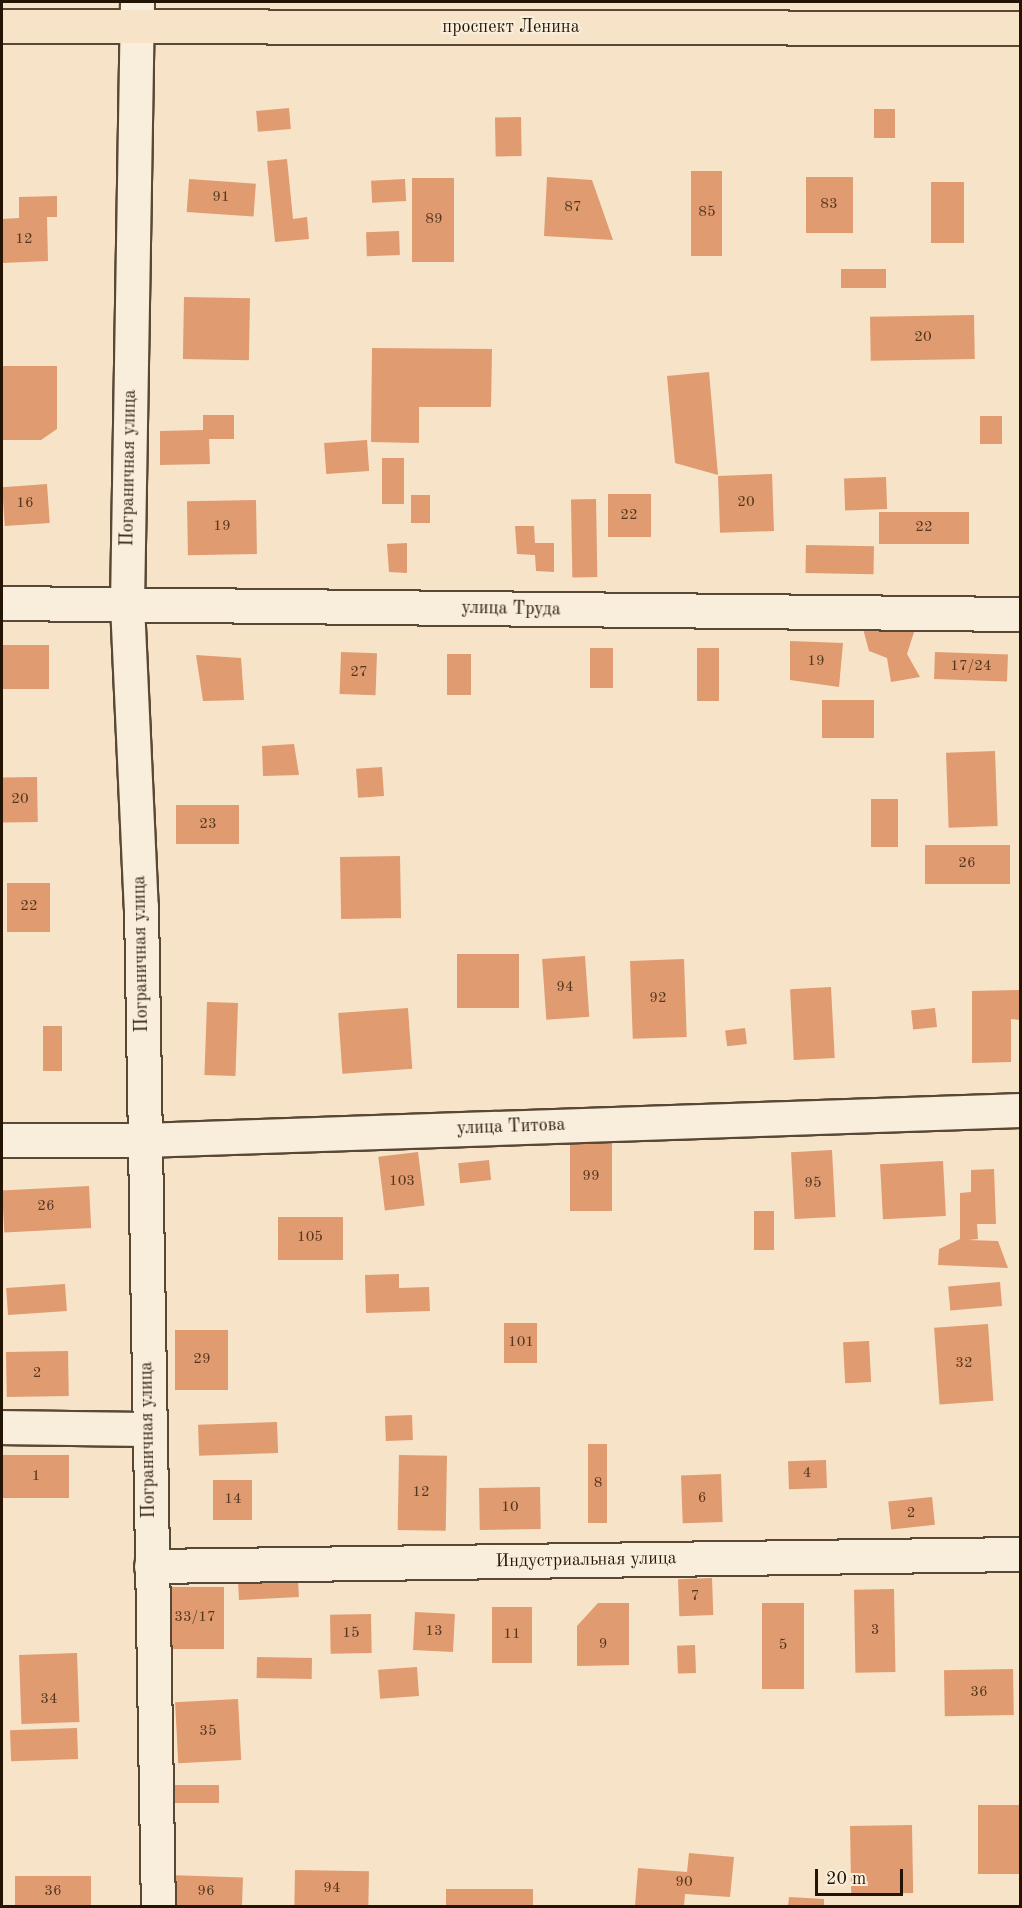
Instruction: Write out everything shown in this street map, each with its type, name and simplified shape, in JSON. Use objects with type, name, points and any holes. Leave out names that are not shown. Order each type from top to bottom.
[{"type":"main road","name":"проспект Ленина","points":[[2,26],[138,14],[1020,28]]},
{"type":"street","name":"Пограничная улица","points":[[138,14],[127,604],[141,907],[147,1429],[158,1906]]},
{"type":"street","name":"улица Труда","points":[[2,603],[1020,614]]},
{"type":"street","name":"улица Титова","points":[[2,1140],[143,1140],[1020,1110]]},
{"type":"street","points":[[2,1427],[147,1429]]},
{"type":"street","name":"Индустриальная улица","points":[[151,1566],[1020,1554]]},
{"type":"building","points":[[289,108],[291,129],[258,132],[256,111]]},
{"type":"building","points":[[874,109],[895,109],[895,138],[874,138]]},
{"type":"building","points":[[495,117],[521,117],[522,156],[496,156]]},
{"type":"building","points":[[287,159],[293,219],[307,217],[309,239],[275,242],[267,161]]},
{"type":"building","points":[[691,171],[722,171],[722,256],[691,256]]},
{"type":"building","points":[[547,177],[592,180],[613,240],[544,236]]},
{"type":"building","points":[[806,177],[853,177],[853,233],[806,233]]},
{"type":"building","points":[[412,178],[454,178],[454,262],[412,262]]},
{"type":"building","points":[[189,179],[256,184],[254,217],[187,212]]},
{"type":"building","points":[[405,179],[406,201],[372,203],[371,181]]},
{"type":"building","points":[[931,182],[964,182],[964,243],[931,243]]},
{"type":"building","points":[[57,196],[57,217],[47,217],[48,261],[2,263],[2,219],[19,218],[19,197]]},
{"type":"building","points":[[399,231],[400,255],[367,256],[366,232]]},
{"type":"building","points":[[841,269],[886,269],[886,288],[841,288]]},
{"type":"building","points":[[184,297],[250,298],[249,360],[183,359]]},
{"type":"building","points":[[974,315],[975,359],[871,361],[870,317]]},
{"type":"building","points":[[372,348],[492,349],[491,407],[419,407],[419,443],[371,442]]},
{"type":"building","points":[[2,366],[57,366],[57,429],[41,440],[2,440]]},
{"type":"building","points":[[709,372],[718,475],[675,463],[667,376]]},
{"type":"building","points":[[203,415],[234,415],[234,439],[209,439],[210,464],[160,465],[160,431],[203,430]]},
{"type":"building","points":[[980,416],[1002,416],[1002,444],[980,444]]},
{"type":"building","points":[[367,440],[369,471],[326,474],[324,443]]},
{"type":"building","points":[[382,458],[404,458],[404,504],[382,504]]},
{"type":"building","points":[[772,474],[774,531],[720,533],[718,476]]},
{"type":"building","points":[[886,477],[887,509],[845,510],[844,478]]},
{"type":"building","points":[[47,484],[50,523],[5,526],[2,487]]},
{"type":"building","points":[[608,494],[651,494],[651,537],[608,537]]},
{"type":"building","points":[[411,495],[430,495],[430,523],[411,523]]},
{"type":"building","points":[[571,499],[596,499],[597,577],[572,577]]},
{"type":"building","points":[[256,500],[257,554],[188,555],[187,501]]},
{"type":"building","points":[[879,512],[969,512],[969,544],[879,544]]},
{"type":"building","points":[[515,526],[534,526],[535,543],[554,543],[554,572],[536,571],[535,555],[517,554]]},
{"type":"building","points":[[407,543],[407,573],[389,572],[387,544]]},
{"type":"building","points":[[806,545],[874,546],[874,574],[806,573]]},
{"type":"building","points":[[862,625],[915,629],[907,654],[920,677],[891,682],[887,658],[869,651]]},
{"type":"building","points":[[790,641],[843,643],[839,687],[790,680]]},
{"type":"building","points":[[2,645],[49,645],[49,689],[2,689]]},
{"type":"building","points":[[590,648],[613,648],[613,688],[590,688]]},
{"type":"building","points":[[697,648],[719,648],[719,701],[697,701]]},
{"type":"building","points":[[341,652],[377,653],[376,695],[340,694]]},
{"type":"building","points":[[935,652],[1008,655],[1007,682],[934,679]]},
{"type":"building","points":[[447,654],[471,654],[471,695],[447,695]]},
{"type":"building","points":[[196,655],[241,658],[244,700],[203,701]]},
{"type":"building","points":[[822,700],[874,700],[874,738],[822,738]]},
{"type":"building","points":[[294,744],[299,775],[263,776],[262,746]]},
{"type":"building","points":[[995,751],[998,826],[949,828],[946,753]]},
{"type":"building","points":[[382,767],[384,796],[358,798],[356,769]]},
{"type":"building","points":[[37,777],[38,822],[3,823],[2,778]]},
{"type":"building","points":[[871,799],[898,799],[898,847],[871,847]]},
{"type":"building","points":[[176,805],[239,805],[239,844],[176,844]]},
{"type":"building","points":[[925,845],[1010,845],[1010,884],[925,884]]},
{"type":"building","points":[[400,856],[401,918],[341,919],[340,857]]},
{"type":"building","points":[[7,883],[50,883],[50,932],[7,932]]},
{"type":"building","points":[[457,954],[519,954],[519,1008],[457,1008]]},
{"type":"building","points":[[585,956],[589,1017],[546,1020],[542,959]]},
{"type":"building","points":[[684,959],[687,1037],[633,1039],[630,961]]},
{"type":"building","points":[[831,987],[835,1058],[794,1060],[790,989]]},
{"type":"building","points":[[1020,990],[1020,1020],[1011,1019],[1011,1062],[972,1063],[972,991]]},
{"type":"building","points":[[207,1002],[238,1003],[235,1076],[204,1075]]},
{"type":"building","points":[[408,1008],[412,1069],[342,1074],[338,1013]]},
{"type":"building","points":[[935,1008],[937,1027],[913,1029],[911,1011]]},
{"type":"building","points":[[43,1026],[62,1026],[62,1071],[43,1071]]},
{"type":"building","points":[[745,1028],[747,1044],[727,1046],[725,1030]]},
{"type":"building","points":[[570,1143],[612,1143],[612,1211],[570,1211]]},
{"type":"building","points":[[832,1150],[836,1217],[795,1219],[791,1152]]},
{"type":"building","points":[[418,1152],[425,1206],[385,1210],[378,1157]]},
{"type":"building","points":[[489,1160],[491,1180],[460,1183],[458,1163]]},
{"type":"building","points":[[943,1161],[946,1216],[883,1219],[880,1164]]},
{"type":"building","points":[[994,1169],[996,1224],[977,1224],[978,1239],[968,1240],[998,1241],[1008,1268],[938,1265],[939,1249],[960,1239],[960,1193],[971,1192],[971,1170]]},
{"type":"building","points":[[89,1186],[91,1228],[4,1232],[2,1191]]},
{"type":"building","points":[[754,1211],[774,1211],[774,1250],[754,1250]]},
{"type":"building","points":[[278,1217],[343,1217],[343,1260],[278,1260]]},
{"type":"building","points":[[399,1274],[399,1288],[429,1287],[430,1311],[366,1313],[365,1275]]},
{"type":"building","points":[[1000,1282],[1002,1306],[950,1310],[948,1287]]},
{"type":"building","points":[[65,1284],[67,1311],[8,1315],[6,1288]]},
{"type":"building","points":[[504,1323],[537,1323],[537,1363],[504,1363]]},
{"type":"building","points":[[988,1324],[993,1401],[940,1405],[934,1328]]},
{"type":"building","points":[[175,1330],[228,1330],[228,1390],[175,1390]]},
{"type":"building","points":[[869,1341],[871,1382],[845,1383],[843,1342]]},
{"type":"building","points":[[68,1351],[69,1396],[7,1397],[6,1352]]},
{"type":"building","points":[[412,1415],[413,1440],[386,1441],[385,1416]]},
{"type":"building","points":[[277,1422],[278,1453],[199,1456],[198,1425]]},
{"type":"building","points":[[588,1444],[607,1444],[607,1523],[588,1523]]},
{"type":"building","points":[[3,1455],[69,1455],[69,1498],[3,1498]]},
{"type":"building","points":[[399,1455],[447,1456],[446,1531],[398,1530]]},
{"type":"building","points":[[826,1460],[827,1488],[789,1489],[788,1461]]},
{"type":"building","points":[[721,1474],[723,1522],[683,1523],[681,1475]]},
{"type":"building","points":[[213,1480],[252,1480],[252,1520],[213,1520]]},
{"type":"building","points":[[540,1487],[541,1529],[480,1530],[479,1488]]},
{"type":"building","points":[[932,1497],[935,1525],[891,1529],[888,1502]]},
{"type":"building","points":[[712,1578],[713,1615],[679,1616],[678,1579]]},
{"type":"building","points":[[298,1579],[299,1597],[239,1600],[238,1582]]},
{"type":"building","points":[[166,1587],[224,1587],[224,1649],[166,1649]]},
{"type":"building","points":[[894,1589],[895,1672],[855,1673],[854,1590]]},
{"type":"building","points":[[598,1603],[629,1603],[629,1665],[577,1666],[577,1626]]},
{"type":"building","points":[[762,1603],[804,1603],[804,1689],[762,1689]]},
{"type":"building","points":[[492,1607],[532,1607],[532,1663],[492,1663]]},
{"type":"building","points":[[415,1612],[455,1614],[453,1652],[413,1650]]},
{"type":"building","points":[[371,1614],[372,1653],[331,1654],[330,1615]]},
{"type":"building","points":[[695,1645],[696,1673],[678,1674],[677,1646]]},
{"type":"building","points":[[77,1653],[79,1722],[21,1724],[19,1655]]},
{"type":"building","points":[[257,1657],[312,1658],[312,1679],[257,1678]]},
{"type":"building","points":[[417,1667],[419,1696],[380,1699],[378,1670]]},
{"type":"building","points":[[1013,1669],[1014,1715],[945,1716],[944,1670]]},
{"type":"building","points":[[238,1699],[241,1760],[178,1763],[175,1702]]},
{"type":"building","points":[[77,1728],[78,1759],[11,1761],[10,1730]]},
{"type":"building","points":[[166,1785],[219,1785],[219,1803],[166,1803]]},
{"type":"building","points":[[978,1805],[1020,1805],[1020,1874],[978,1874]]},
{"type":"building","points":[[912,1825],[913,1893],[851,1894],[850,1826]]},
{"type":"building","points":[[689,1853],[734,1857],[730,1897],[685,1894],[684,1906],[635,1906],[638,1868],[687,1872]]},
{"type":"building","points":[[295,1870],[369,1871],[368,1906],[294,1906]]},
{"type":"building","points":[[169,1875],[243,1878],[242,1906],[168,1906]]},
{"type":"building","points":[[15,1876],[91,1876],[91,1906],[15,1906]]},
{"type":"building","points":[[446,1889],[533,1889],[533,1906],[446,1906]]},
{"type":"building","points":[[789,1897],[824,1899],[824,1906],[788,1906]]}]
